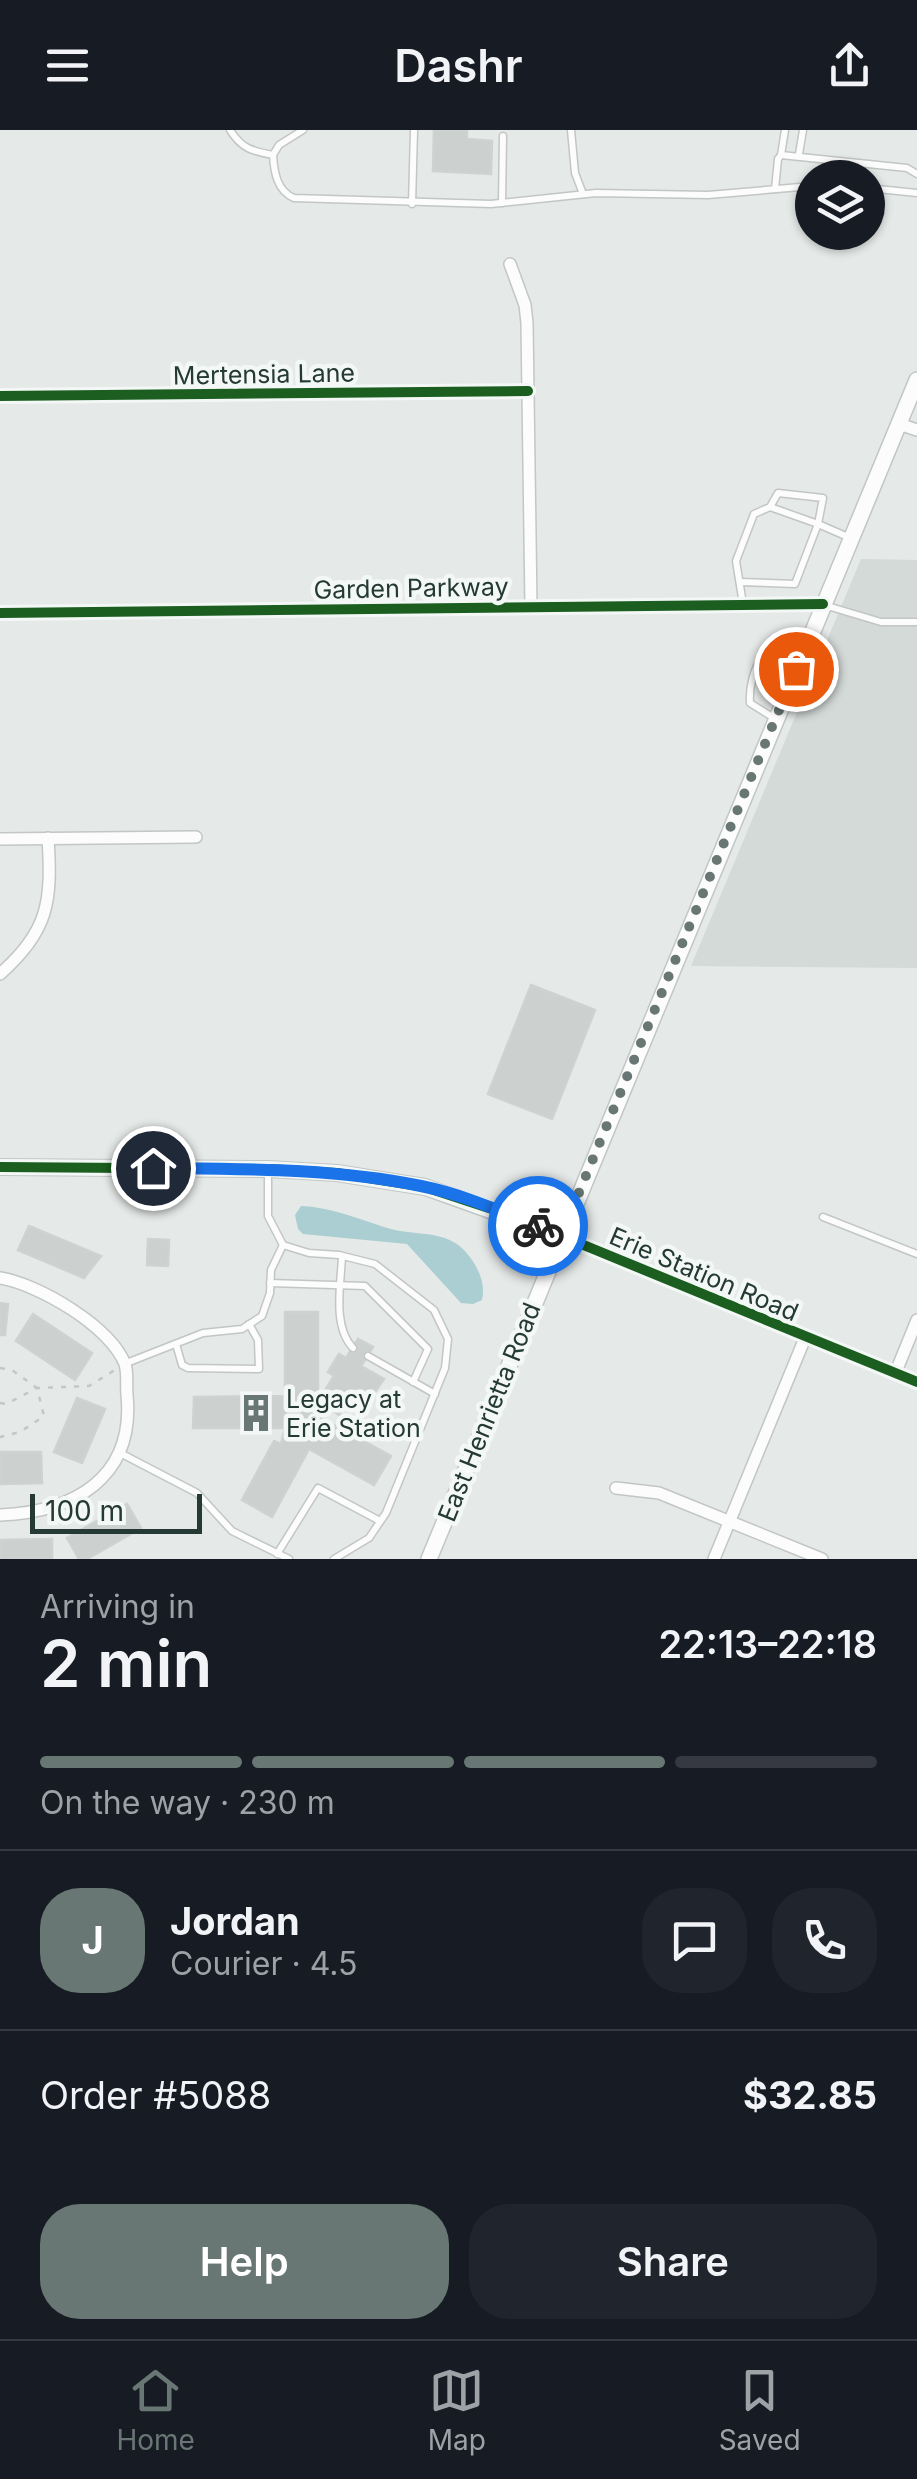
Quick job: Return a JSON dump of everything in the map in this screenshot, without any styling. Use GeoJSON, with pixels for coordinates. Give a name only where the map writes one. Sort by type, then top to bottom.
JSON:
{"type":"FeatureCollection","features":[{"type":"Feature","properties":{"kind":"main road","name":"East Henrietta Road"},"geometry":{"type":"LineString","coordinates":[[429,1559],[917,380]]}},
{"type":"Feature","properties":{"kind":"main road","name":"Erie Station Road"},"geometry":{"type":"LineString","coordinates":[[0,1167],[337,1174],[425,1187],[561,1236]]}},
{"type":"Feature","properties":{"kind":"street"},"geometry":{"type":"LineString","coordinates":[[510,264],[525,305],[531,607]]}},
{"type":"Feature","properties":{"kind":"street","name":"Mertensia Lane"},"geometry":{"type":"LineString","coordinates":[[0,396],[528,392]]}},
{"type":"Feature","properties":{"kind":"street"},"geometry":{"type":"LineString","coordinates":[[899,424],[917,430]]}},
{"type":"Feature","properties":{"kind":"street","name":"Garden Parkway"},"geometry":{"type":"LineString","coordinates":[[0,613],[823,604]]}},
{"type":"Feature","properties":{"kind":"street"},"geometry":{"type":"LineString","coordinates":[[0,974],[37,936],[43,922],[50,888],[48,838]]}},
{"type":"Feature","properties":{"kind":"street"},"geometry":{"type":"LineString","coordinates":[[0,839],[196,838]]}},
{"type":"Feature","properties":{"kind":"street","name":"Erie Station Road"},"geometry":{"type":"LineString","coordinates":[[561,1236],[917,1382]]}},
{"type":"Feature","properties":{"kind":"street"},"geometry":{"type":"LineString","coordinates":[[0,1278],[18,1281],[70,1308],[102,1332],[124,1364],[130,1424],[122,1454],[73,1502],[34,1513],[0,1515]]}},
{"type":"Feature","properties":{"kind":"street"},"geometry":{"type":"LineString","coordinates":[[896,1374],[917,1320]]}},
{"type":"Feature","properties":{"kind":"street"},"geometry":{"type":"LineString","coordinates":[[714,1559],[805,1338]]}},
{"type":"Feature","properties":{"kind":"street"},"geometry":{"type":"LineString","coordinates":[[616,1488],[659,1493],[822,1559]]}},
{"type":"Feature","properties":{"kind":"lane"},"geometry":{"type":"LineString","coordinates":[[230,130],[240,145],[273,155]]}},
{"type":"Feature","properties":{"kind":"lane"},"geometry":{"type":"LineString","coordinates":[[303,130],[279,145],[273,155],[280,186],[294,198],[412,204],[502,203],[583,194],[708,195],[795,187]]}},
{"type":"Feature","properties":{"kind":"lane"},"geometry":{"type":"LineString","coordinates":[[412,204],[414,130]]}},
{"type":"Feature","properties":{"kind":"lane"},"geometry":{"type":"LineString","coordinates":[[572,130],[576,173],[583,194]]}},
{"type":"Feature","properties":{"kind":"lane"},"geometry":{"type":"LineString","coordinates":[[775,188],[785,130]]}},
{"type":"Feature","properties":{"kind":"lane"},"geometry":{"type":"LineString","coordinates":[[799,154],[802,130]]}},
{"type":"Feature","properties":{"kind":"lane"},"geometry":{"type":"LineString","coordinates":[[502,203],[503,136]]}},
{"type":"Feature","properties":{"kind":"lane"},"geometry":{"type":"LineString","coordinates":[[782,154],[907,168],[917,174]]}},
{"type":"Feature","properties":{"kind":"lane"},"geometry":{"type":"LineString","coordinates":[[885,189],[917,192]]}},
{"type":"Feature","properties":{"kind":"lane"},"geometry":{"type":"LineString","coordinates":[[740,582],[795,584],[818,524],[823,498],[778,492],[770,507],[754,514],[736,561],[743,605]]}},
{"type":"Feature","properties":{"kind":"lane"},"geometry":{"type":"LineString","coordinates":[[770,507],[851,538]]}},
{"type":"Feature","properties":{"kind":"lane"},"geometry":{"type":"LineString","coordinates":[[823,604],[880,622],[917,622]]}},
{"type":"Feature","properties":{"kind":"lane"},"geometry":{"type":"LineString","coordinates":[[776,718],[750,703],[749,690],[764,651],[792,639],[806,644]]}},
{"type":"Feature","properties":{"kind":"lane"},"geometry":{"type":"LineString","coordinates":[[268,1170],[268,1216],[284,1245],[309,1254],[375,1264],[434,1310],[448,1339],[445,1368],[381,1521],[369,1538],[334,1559]]}},
{"type":"Feature","properties":{"kind":"lane"},"geometry":{"type":"LineString","coordinates":[[823,1217],[916,1250]]}},
{"type":"Feature","properties":{"kind":"lane"},"geometry":{"type":"LineString","coordinates":[[124,1364],[203,1334],[242,1329],[262,1316],[271,1270],[284,1245]]}},
{"type":"Feature","properties":{"kind":"lane"},"geometry":{"type":"LineString","coordinates":[[342,1256],[344,1338],[353,1348]]}},
{"type":"Feature","properties":{"kind":"lane"},"geometry":{"type":"LineString","coordinates":[[270,1283],[365,1286],[423,1341],[428,1355],[413,1382]]}},
{"type":"Feature","properties":{"kind":"lane"},"geometry":{"type":"LineString","coordinates":[[176,1344],[182,1365],[188,1368],[259,1369],[258,1340],[250,1324]]}},
{"type":"Feature","properties":{"kind":"lane"},"geometry":{"type":"LineString","coordinates":[[368,1356],[435,1394]]}},
{"type":"Feature","properties":{"kind":"lane"},"geometry":{"type":"LineString","coordinates":[[122,1454],[197,1492],[232,1531],[290,1559]]}},
{"type":"Feature","properties":{"kind":"lane"},"geometry":{"type":"LineString","coordinates":[[276,1554],[318,1488],[381,1521]]}},
{"type":"Feature","properties":{"kind":"path"},"geometry":{"type":"LineString","coordinates":[[0,1404],[37,1388],[89,1386],[124,1364]]}},
{"type":"Feature","properties":{"kind":"path"},"geometry":{"type":"LineString","coordinates":[[0,1368],[12,1370],[37,1388],[44,1416],[20,1432],[0,1437]]}},
{"type":"Feature","properties":{"kind":"shaded area"},"geometry":{"type":"Polygon","coordinates":[[[861,559],[917,560],[917,968],[691,966],[861,559]]]}},
{"type":"Feature","properties":{"kind":"water"},"geometry":{"type":"Polygon","coordinates":[[[301,1206],[455,1243],[479,1272],[482,1300],[461,1303],[407,1244],[303,1234],[295,1215],[301,1206]]]}},
{"type":"Feature","properties":{"kind":"building"},"geometry":{"type":"Polygon","coordinates":[[[434,130],[467,130],[467,139],[492,141],[491,174],[433,171],[434,130]]]}},
{"type":"Feature","properties":{"kind":"building"},"geometry":{"type":"Polygon","coordinates":[[[531,985],[595,1010],[552,1119],[488,1094],[531,985]]]}},
{"type":"Feature","properties":{"kind":"building"},"geometry":{"type":"Polygon","coordinates":[[[29,1226],[101,1256],[84,1278],[18,1250],[29,1226]]]}},
{"type":"Feature","properties":{"kind":"building"},"geometry":{"type":"Polygon","coordinates":[[[148,1239],[169,1240],[168,1266],[147,1265],[148,1239]]]}},
{"type":"Feature","properties":{"kind":"building"},"geometry":{"type":"Polygon","coordinates":[[[0,1303],[8,1304],[5,1335],[0,1335],[0,1303]]]}},
{"type":"Feature","properties":{"kind":"building","name":"Legacy at Erie Station"},"geometry":{"type":"Polygon","coordinates":[[[285,1312],[318,1312],[318,1396],[329,1395],[324,1392],[334,1376],[328,1372],[339,1354],[346,1358],[358,1339],[373,1347],[361,1366],[384,1379],[362,1411],[346,1404],[339,1415],[329,1408],[319,1409],[319,1417],[391,1456],[374,1485],[309,1449],[272,1517],[242,1500],[274,1441],[281,1444],[285,1428],[193,1428],[194,1397],[285,1396],[285,1312]]]}},
{"type":"Feature","properties":{"kind":"building"},"geometry":{"type":"Polygon","coordinates":[[[33,1314],[92,1353],[75,1380],[16,1341],[33,1314]]]}},
{"type":"Feature","properties":{"kind":"building"},"geometry":{"type":"Polygon","coordinates":[[[77,1398],[105,1409],[82,1463],[54,1452],[77,1398]]]}},
{"type":"Feature","properties":{"kind":"building"},"geometry":{"type":"Polygon","coordinates":[[[0,1452],[41,1452],[42,1483],[0,1484],[0,1452]]]}},
{"type":"Feature","properties":{"kind":"building"},"geometry":{"type":"Polygon","coordinates":[[[127,1504],[141,1528],[87,1559],[79,1559],[67,1538],[127,1504]]]}},
{"type":"Feature","properties":{"kind":"building"},"geometry":{"type":"Polygon","coordinates":[[[52,1539],[52,1559],[0,1559],[0,1540],[52,1539]]]}},
{"type":"Feature","properties":{"kind":"cycle path"},"geometry":{"type":"LineString","coordinates":[[0,396],[528,391]]}},
{"type":"Feature","properties":{"kind":"cycle path"},"geometry":{"type":"LineString","coordinates":[[0,613],[823,604]]}},
{"type":"Feature","properties":{"kind":"cycle path"},"geometry":{"type":"LineString","coordinates":[[0,1167],[268,1169],[337,1173],[425,1187],[513,1216],[917,1382]]}},
{"type":"Feature","properties":{"kind":"way so far"},"geometry":{"type":"LineString","coordinates":[[538,1226],[561,1236],[796,669]]}},
{"type":"Feature","properties":{"kind":"place","name":"Legacy at Erie Station"},"geometry":{"type":"Point","coordinates":[256,1413]}},
{"type":"Feature","properties":{"kind":"route"},"geometry":{"type":"LineString","coordinates":[[153,1168],[268,1170],[391,1181],[448,1194],[538,1226]]}}]}
